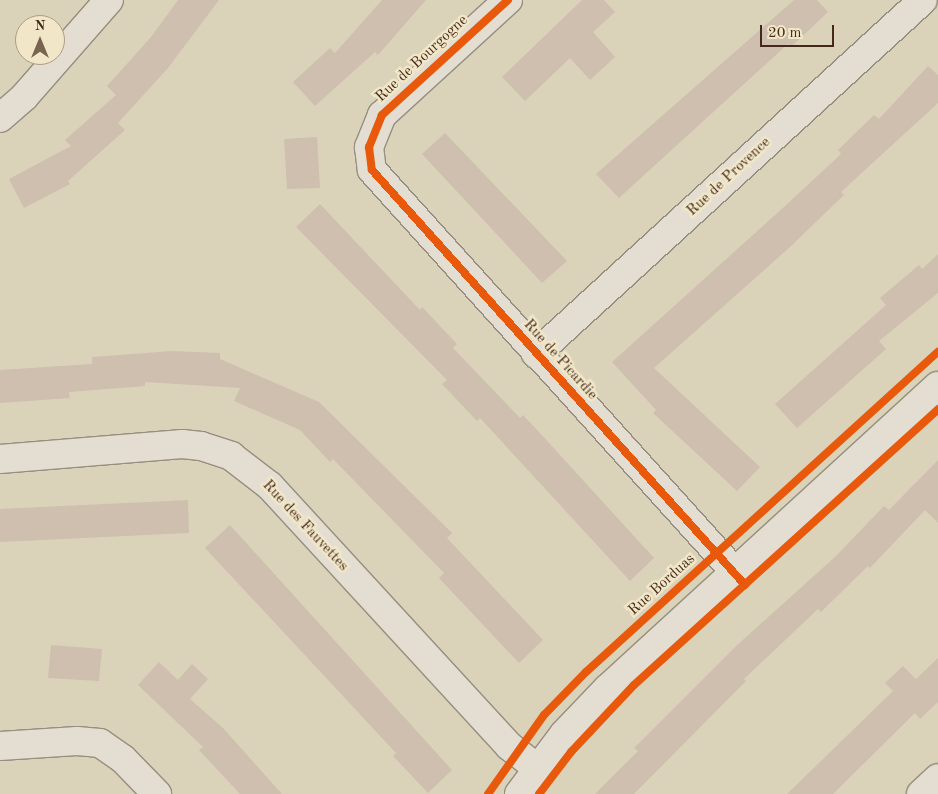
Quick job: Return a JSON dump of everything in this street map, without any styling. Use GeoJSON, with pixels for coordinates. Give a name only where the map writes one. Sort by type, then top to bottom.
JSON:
{"type":"FeatureCollection","features":[{"type":"Feature","properties":{"kind":"street"},"geometry":{"type":"LineString","coordinates":[[0,118],[24,97],[109,0]]}},
{"type":"Feature","properties":{"kind":"street","name":"Rue de Bourgogne"},"geometry":{"type":"LineString","coordinates":[[369,148],[382,115],[508,0]]}},
{"type":"Feature","properties":{"kind":"street","name":"Rue de Provence"},"geometry":{"type":"LineString","coordinates":[[536,354],[923,0]]}},
{"type":"Feature","properties":{"kind":"street","name":"Rue de Picardie"},"geometry":{"type":"LineString","coordinates":[[369,148],[375,177],[734,572]]}},
{"type":"Feature","properties":{"kind":"street"},"geometry":{"type":"LineString","coordinates":[[519,794],[564,734],[608,688],[938,386]]}},
{"type":"Feature","properties":{"kind":"street","name":"Rue des Fauvettes"},"geometry":{"type":"LineString","coordinates":[[0,458],[182,444],[201,446],[231,456],[270,486],[509,746],[537,768]]}},
{"type":"Feature","properties":{"kind":"street"},"geometry":{"type":"LineString","coordinates":[[0,746],[77,741],[100,744],[123,759],[157,794]]}},
{"type":"Feature","properties":{"kind":"street"},"geometry":{"type":"LineString","coordinates":[[921,794],[938,778]]}},
{"type":"Feature","properties":{"kind":"building"},"geometry":{"type":"Polygon","coordinates":[[[178,0],[219,0],[168,68],[118,123],[125,130],[68,181],[70,184],[24,208],[9,179],[71,146],[65,140],[116,95],[107,86],[151,37],[178,0]]]}},
{"type":"Feature","properties":{"kind":"building"},"geometry":{"type":"Polygon","coordinates":[[[382,0],[426,0],[378,55],[375,52],[315,106],[293,82],[330,48],[335,53],[382,0]]]}},
{"type":"Feature","properties":{"kind":"building"},"geometry":{"type":"Polygon","coordinates":[[[582,0],[604,0],[615,12],[593,32],[615,57],[590,80],[570,58],[525,101],[502,77],[582,0]]]}},
{"type":"Feature","properties":{"kind":"building"},"geometry":{"type":"Polygon","coordinates":[[[794,0],[817,0],[828,12],[791,47],[788,44],[619,198],[596,174],[794,0]]]}},
{"type":"Feature","properties":{"kind":"building"},"geometry":{"type":"Polygon","coordinates":[[[928,66],[938,75],[938,103],[841,192],[844,195],[790,247],[654,368],[760,467],[737,491],[653,413],[656,410],[612,362],[841,154],[838,150],[874,115],[879,119],[928,66]]]}},
{"type":"Feature","properties":{"kind":"building"},"geometry":{"type":"Polygon","coordinates":[[[445,133],[567,261],[542,283],[422,154],[445,133]]]}},
{"type":"Feature","properties":{"kind":"building"},"geometry":{"type":"Polygon","coordinates":[[[317,137],[320,188],[287,189],[284,139],[317,137]]]}},
{"type":"Feature","properties":{"kind":"building"},"geometry":{"type":"Polygon","coordinates":[[[320,204],[420,310],[422,307],[457,344],[453,348],[520,418],[523,415],[654,558],[630,581],[480,418],[477,421],[442,384],[447,380],[296,227],[320,204]]]}},
{"type":"Feature","properties":{"kind":"building"},"geometry":{"type":"Polygon","coordinates":[[[938,254],[938,293],[879,341],[886,349],[797,428],[775,404],[886,305],[880,298],[919,265],[922,269],[938,254]]]}},
{"type":"Feature","properties":{"kind":"building"},"geometry":{"type":"Polygon","coordinates":[[[172,351],[220,353],[220,359],[319,402],[452,533],[447,538],[543,640],[519,663],[439,578],[444,573],[333,459],[330,462],[300,430],[234,401],[240,388],[145,382],[145,386],[69,392],[70,398],[0,403],[0,370],[92,364],[92,357],[172,351]]]}},
{"type":"Feature","properties":{"kind":"building"},"geometry":{"type":"Polygon","coordinates":[[[938,460],[938,523],[925,510],[870,568],[868,566],[821,612],[818,609],[744,679],[746,681],[634,794],[595,794],[638,751],[634,748],[735,647],[836,556],[884,506],[889,510],[938,460]]]}},
{"type":"Feature","properties":{"kind":"building"},"geometry":{"type":"Polygon","coordinates":[[[188,500],[189,533],[0,542],[0,509],[188,500]]]}},
{"type":"Feature","properties":{"kind":"building"},"geometry":{"type":"Polygon","coordinates":[[[230,525],[452,770],[428,793],[393,756],[396,753],[205,548],[230,525]]]}},
{"type":"Feature","properties":{"kind":"building"},"geometry":{"type":"Polygon","coordinates":[[[51,645],[102,649],[99,681],[48,678],[51,645]]]}},
{"type":"Feature","properties":{"kind":"building"},"geometry":{"type":"Polygon","coordinates":[[[938,658],[938,702],[920,719],[915,713],[833,794],[787,794],[893,691],[885,683],[903,666],[916,679],[938,658]]]}},
{"type":"Feature","properties":{"kind":"building"},"geometry":{"type":"Polygon","coordinates":[[[159,662],[178,680],[192,664],[208,679],[190,699],[223,728],[282,794],[240,794],[199,750],[203,747],[138,685],[159,662]]]}},
{"type":"Feature","properties":{"kind":"cycle path"},"geometry":{"type":"LineString","coordinates":[[508,0],[382,115],[369,147],[372,170],[745,585]]}},
{"type":"Feature","properties":{"kind":"cycle path","name":"Rue Borduas"},"geometry":{"type":"LineString","coordinates":[[488,794],[544,715],[586,672],[938,352]]}},
{"type":"Feature","properties":{"kind":"cycle path"},"geometry":{"type":"LineString","coordinates":[[539,794],[571,752],[634,685],[938,409]]}}]}
